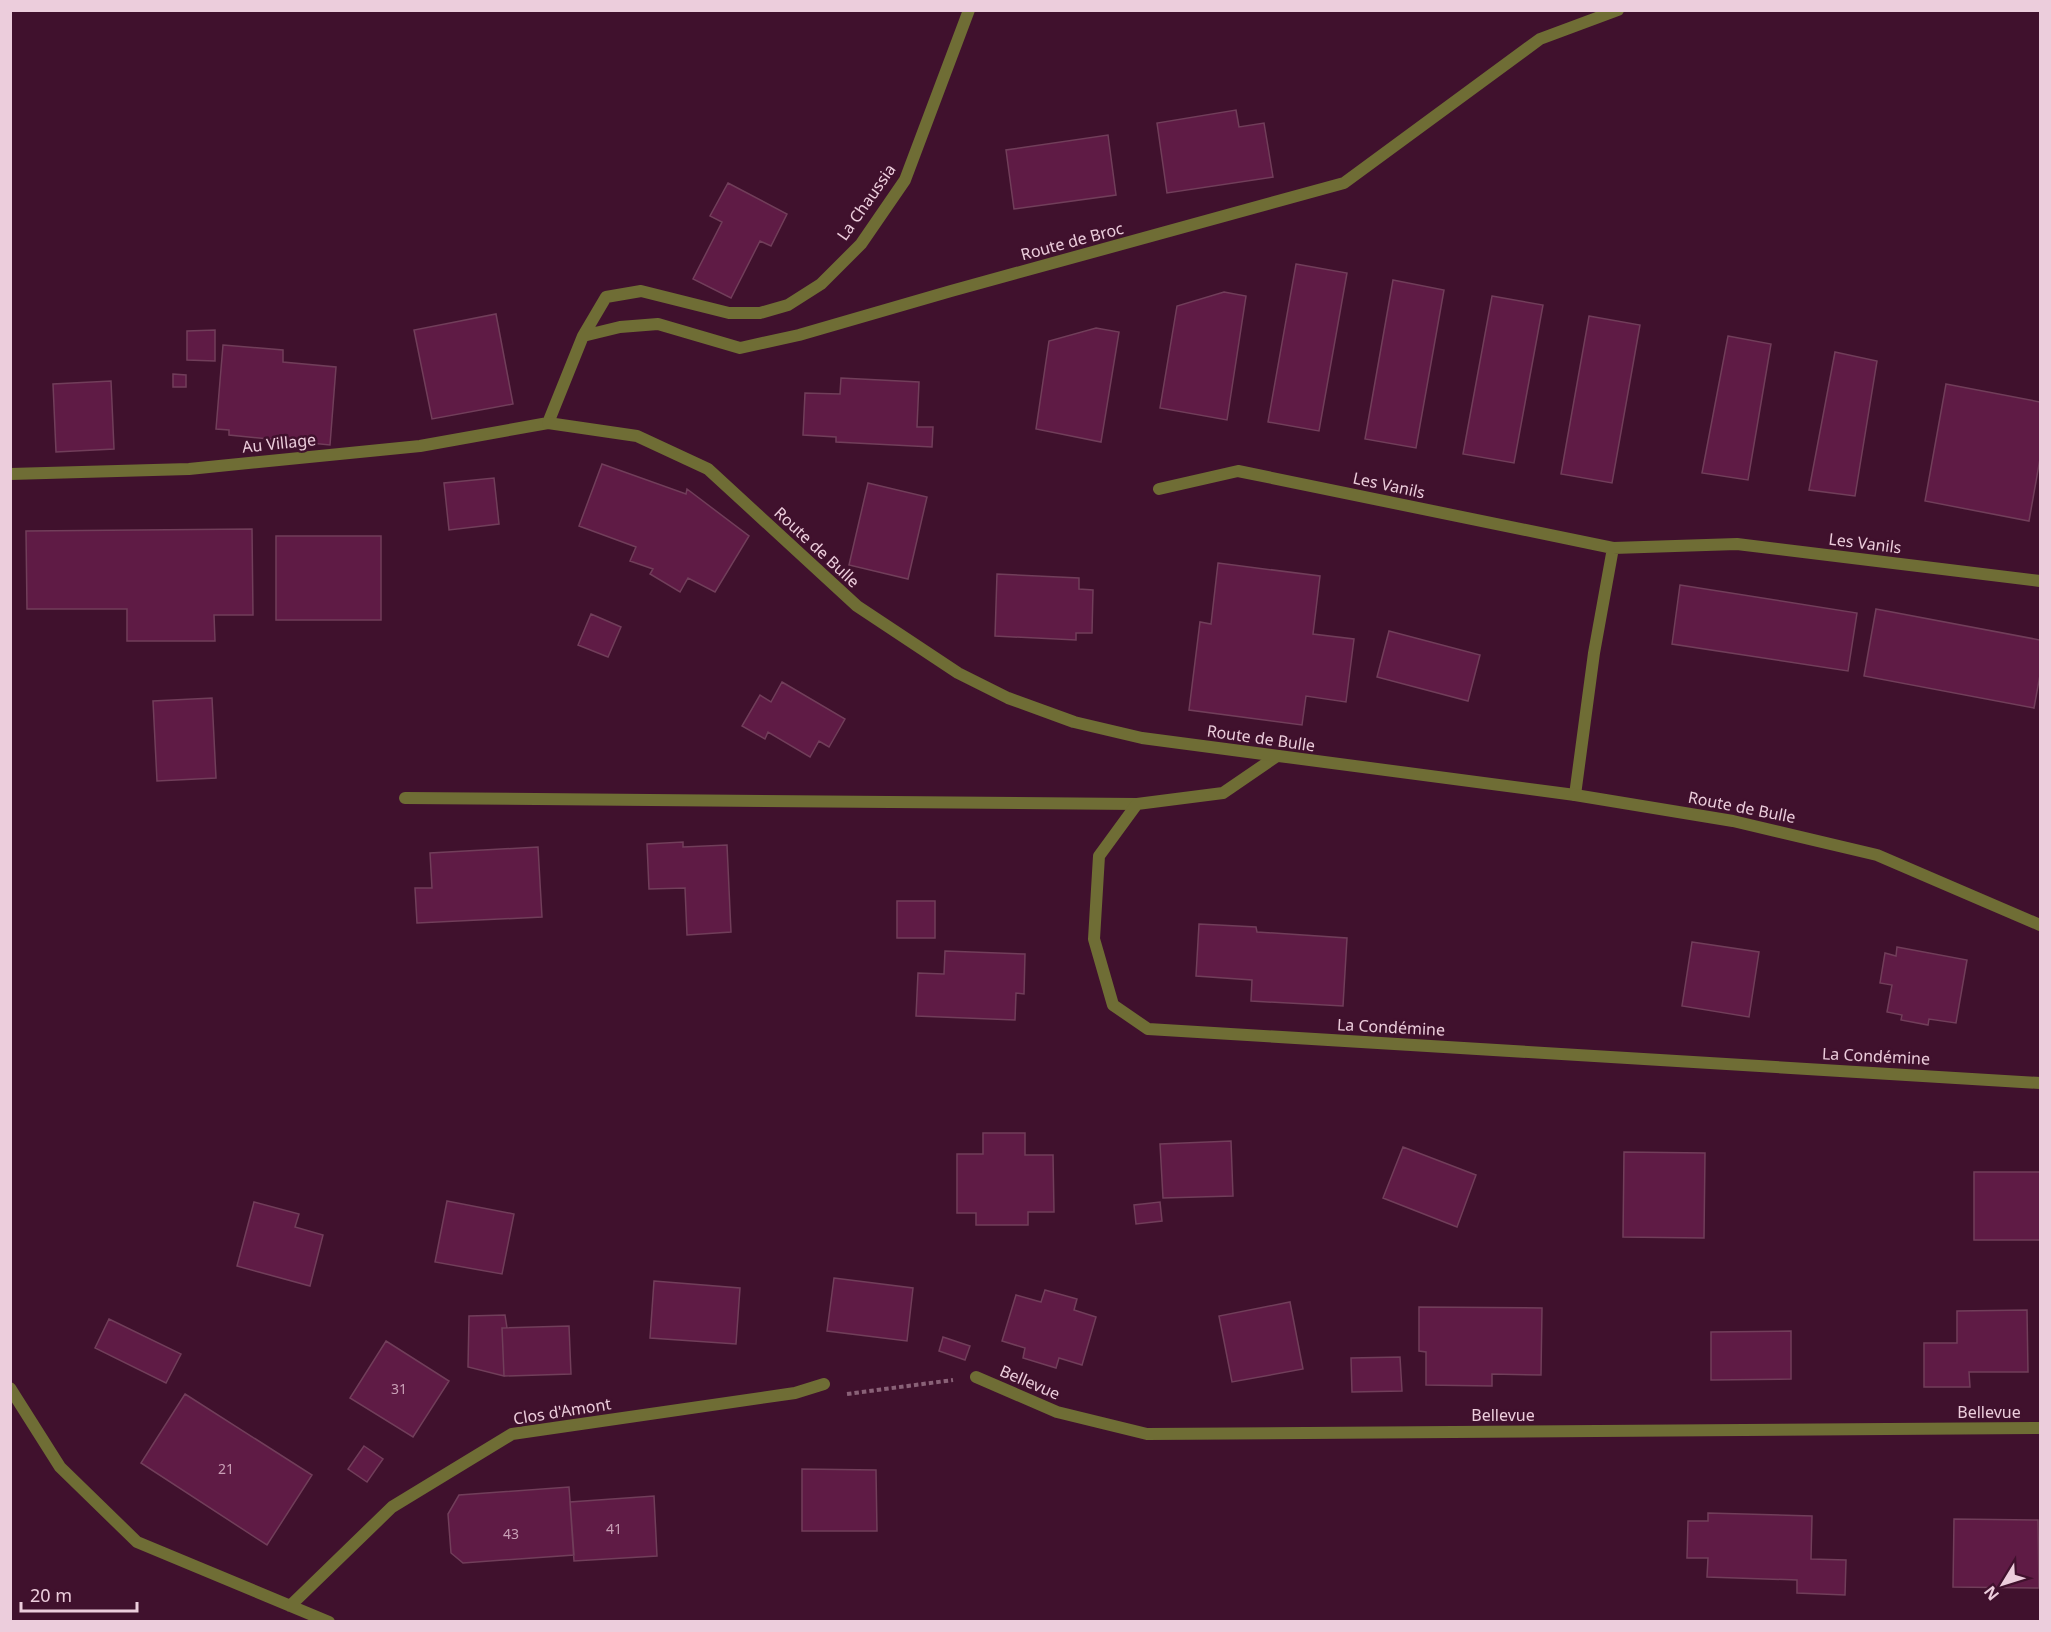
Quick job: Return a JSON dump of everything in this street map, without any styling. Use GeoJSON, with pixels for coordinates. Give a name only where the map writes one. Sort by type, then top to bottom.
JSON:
{"type":"FeatureCollection","features":[{"type":"Feature","properties":{"kind":"street","name":"La Chaussia"},"geometry":{"type":"LineString","coordinates":[[583,336],[606,297],[641,291],[729,313],[760,313],[788,305],[821,284],[861,244],[905,180],[969,10]]}},
{"type":"Feature","properties":{"kind":"street","name":"Route de Broc"},"geometry":{"type":"LineString","coordinates":[[583,336],[620,327],[658,324],[741,348],[799,335],[1344,183],[1540,39],[1618,10]]}},
{"type":"Feature","properties":{"kind":"street"},"geometry":{"type":"LineString","coordinates":[[548,423],[583,336]]}},
{"type":"Feature","properties":{"kind":"street","name":"Au Village"},"geometry":{"type":"LineString","coordinates":[[10,474],[189,469],[420,446],[548,423]]}},
{"type":"Feature","properties":{"kind":"street","name":"Route de Bulle"},"geometry":{"type":"LineString","coordinates":[[548,423],[637,436],[708,468],[857,606],[958,673],[1008,698],[1074,722],[1142,738],[1575,795],[1733,821],[1877,855],[2040,925]]}},
{"type":"Feature","properties":{"kind":"street","name":"Les Vanils"},"geometry":{"type":"LineString","coordinates":[[1159,489],[1238,471],[1613,548],[1737,544],[2040,581]]}},
{"type":"Feature","properties":{"kind":"street"},"geometry":{"type":"LineString","coordinates":[[1575,795],[1594,653],[1613,548]]}},
{"type":"Feature","properties":{"kind":"street"},"geometry":{"type":"LineString","coordinates":[[405,798],[1137,804],[1223,793],[1277,756]]}},
{"type":"Feature","properties":{"kind":"street","name":"La Condémine"},"geometry":{"type":"LineString","coordinates":[[1137,804],[1100,856],[1094,939],[1113,1005],[1148,1029],[2040,1083]]}},
{"type":"Feature","properties":{"kind":"street","name":"Bellevue"},"geometry":{"type":"LineString","coordinates":[[976,1377],[1057,1412],[1147,1434],[2040,1428]]}},
{"type":"Feature","properties":{"kind":"street","name":"Clos d'Amont"},"geometry":{"type":"LineString","coordinates":[[290,1606],[392,1507],[512,1434],[795,1393],[824,1384]]}},
{"type":"Feature","properties":{"kind":"street"},"geometry":{"type":"LineString","coordinates":[[10,1388],[60,1467],[137,1542],[329,1622]]}},
{"type":"Feature","properties":{"kind":"path"},"geometry":{"type":"LineString","coordinates":[[824,1384],[831,1396],[976,1377]]}},
{"type":"Feature","properties":{"kind":"building"},"geometry":{"type":"Polygon","coordinates":[[[1236,110],[1239,127],[1264,123],[1273,177],[1167,193],[1157,123],[1236,110]]]}},
{"type":"Feature","properties":{"kind":"building"},"geometry":{"type":"Polygon","coordinates":[[[1108,135],[1116,195],[1014,209],[1006,150],[1108,135]]]}},
{"type":"Feature","properties":{"kind":"building"},"geometry":{"type":"Polygon","coordinates":[[[728,183],[787,214],[771,246],[760,241],[731,298],[693,279],[722,222],[710,216],[728,183]]]}},
{"type":"Feature","properties":{"kind":"building"},"geometry":{"type":"Polygon","coordinates":[[[1296,264],[1347,273],[1319,431],[1268,422],[1296,264]]]}},
{"type":"Feature","properties":{"kind":"building"},"geometry":{"type":"Polygon","coordinates":[[[1393,280],[1444,290],[1416,448],[1365,439],[1393,280]]]}},
{"type":"Feature","properties":{"kind":"building"},"geometry":{"type":"Polygon","coordinates":[[[1224,292],[1246,296],[1227,420],[1160,408],[1177,306],[1224,292]]]}},
{"type":"Feature","properties":{"kind":"building"},"geometry":{"type":"Polygon","coordinates":[[[1492,296],[1543,305],[1514,463],[1463,454],[1492,296]]]}},
{"type":"Feature","properties":{"kind":"building"},"geometry":{"type":"Polygon","coordinates":[[[496,314],[513,404],[432,419],[414,330],[496,314]]]}},
{"type":"Feature","properties":{"kind":"building"},"geometry":{"type":"Polygon","coordinates":[[[1589,316],[1640,325],[1612,483],[1561,474],[1589,316]]]}},
{"type":"Feature","properties":{"kind":"building"},"geometry":{"type":"Polygon","coordinates":[[[1096,328],[1119,332],[1101,442],[1036,429],[1049,341],[1096,328]]]}},
{"type":"Feature","properties":{"kind":"building"},"geometry":{"type":"Polygon","coordinates":[[[215,330],[215,361],[187,360],[187,331],[215,330]]]}},
{"type":"Feature","properties":{"kind":"building"},"geometry":{"type":"Polygon","coordinates":[[[1728,336],[1771,344],[1748,480],[1702,473],[1728,336]]]}},
{"type":"Feature","properties":{"kind":"building"},"geometry":{"type":"Polygon","coordinates":[[[223,345],[283,350],[283,362],[336,367],[330,445],[229,435],[229,430],[216,429],[223,345]]]}},
{"type":"Feature","properties":{"kind":"building"},"geometry":{"type":"Polygon","coordinates":[[[1835,352],[1877,361],[1855,496],[1809,490],[1835,352]]]}},
{"type":"Feature","properties":{"kind":"building"},"geometry":{"type":"Polygon","coordinates":[[[173,374],[186,375],[186,387],[173,387],[173,374]]]}},
{"type":"Feature","properties":{"kind":"building"},"geometry":{"type":"Polygon","coordinates":[[[841,378],[919,382],[917,427],[933,427],[932,447],[836,442],[836,437],[803,435],[805,393],[840,394],[841,378]]]}},
{"type":"Feature","properties":{"kind":"building"},"geometry":{"type":"Polygon","coordinates":[[[111,381],[114,449],[56,452],[53,384],[111,381]]]}},
{"type":"Feature","properties":{"kind":"building"},"geometry":{"type":"Polygon","coordinates":[[[1946,384],[2040,402],[2040,459],[2029,521],[1925,501],[1946,384]]]}},
{"type":"Feature","properties":{"kind":"building"},"geometry":{"type":"Polygon","coordinates":[[[602,464],[686,494],[687,489],[749,536],[715,592],[688,578],[680,592],[650,574],[653,569],[630,561],[636,547],[579,526],[602,464]]]}},
{"type":"Feature","properties":{"kind":"building"},"geometry":{"type":"Polygon","coordinates":[[[494,478],[499,524],[449,530],[444,483],[494,478]]]}},
{"type":"Feature","properties":{"kind":"building"},"geometry":{"type":"Polygon","coordinates":[[[868,483],[927,497],[908,579],[849,565],[868,483]]]}},
{"type":"Feature","properties":{"kind":"building"},"geometry":{"type":"Polygon","coordinates":[[[252,529],[253,615],[214,615],[215,641],[127,641],[127,609],[27,609],[26,531],[252,529]]]}},
{"type":"Feature","properties":{"kind":"building"},"geometry":{"type":"Polygon","coordinates":[[[276,536],[381,536],[381,620],[276,620],[276,536]]]}},
{"type":"Feature","properties":{"kind":"building"},"geometry":{"type":"Polygon","coordinates":[[[1218,563],[1320,576],[1313,634],[1354,639],[1346,702],[1306,696],[1302,725],[1189,710],[1200,622],[1211,624],[1218,563]]]}},
{"type":"Feature","properties":{"kind":"building"},"geometry":{"type":"Polygon","coordinates":[[[997,574],[1079,578],[1079,589],[1093,590],[1092,633],[1076,633],[1076,640],[995,636],[997,574]]]}},
{"type":"Feature","properties":{"kind":"building"},"geometry":{"type":"Polygon","coordinates":[[[1680,585],[1857,613],[1848,671],[1672,644],[1680,585]]]}},
{"type":"Feature","properties":{"kind":"building"},"geometry":{"type":"Polygon","coordinates":[[[1876,609],[2040,640],[2040,675],[2034,708],[1864,676],[1876,609]]]}},
{"type":"Feature","properties":{"kind":"building"},"geometry":{"type":"Polygon","coordinates":[[[591,614],[621,627],[608,657],[578,645],[591,614]]]}},
{"type":"Feature","properties":{"kind":"building"},"geometry":{"type":"Polygon","coordinates":[[[1389,631],[1480,655],[1468,701],[1377,677],[1389,631]]]}},
{"type":"Feature","properties":{"kind":"building"},"geometry":{"type":"Polygon","coordinates":[[[782,682],[845,719],[829,747],[819,741],[810,757],[768,732],[765,739],[742,726],[760,695],[771,702],[782,682]]]}},
{"type":"Feature","properties":{"kind":"building"},"geometry":{"type":"Polygon","coordinates":[[[212,698],[216,778],[157,781],[153,701],[212,698]]]}},
{"type":"Feature","properties":{"kind":"building"},"geometry":{"type":"Polygon","coordinates":[[[683,842],[683,847],[727,845],[731,932],[687,935],[685,888],[649,889],[647,844],[683,842]]]}},
{"type":"Feature","properties":{"kind":"building"},"geometry":{"type":"Polygon","coordinates":[[[538,847],[542,917],[417,923],[415,888],[432,888],[430,853],[538,847]]]}},
{"type":"Feature","properties":{"kind":"building"},"geometry":{"type":"Polygon","coordinates":[[[897,901],[935,901],[935,938],[897,938],[897,901]]]}},
{"type":"Feature","properties":{"kind":"building"},"geometry":{"type":"Polygon","coordinates":[[[1199,924],[1256,927],[1257,932],[1347,938],[1343,1006],[1251,1001],[1252,980],[1196,976],[1199,924]]]}},
{"type":"Feature","properties":{"kind":"building"},"geometry":{"type":"Polygon","coordinates":[[[1692,942],[1759,952],[1749,1017],[1682,1006],[1692,942]]]}},
{"type":"Feature","properties":{"kind":"building"},"geometry":{"type":"Polygon","coordinates":[[[1897,947],[1967,960],[1956,1023],[1929,1019],[1928,1025],[1901,1020],[1902,1015],[1887,1012],[1892,985],[1880,983],[1885,953],[1896,956],[1897,947]]]}},
{"type":"Feature","properties":{"kind":"building"},"geometry":{"type":"Polygon","coordinates":[[[945,951],[1025,954],[1024,994],[1016,993],[1015,1020],[916,1016],[918,973],[944,974],[945,951]]]}},
{"type":"Feature","properties":{"kind":"building"},"geometry":{"type":"Polygon","coordinates":[[[983,1133],[1025,1133],[1025,1155],[1053,1155],[1054,1212],[1028,1212],[1028,1225],[976,1225],[976,1213],[957,1213],[957,1154],[983,1154],[983,1133]]]}},
{"type":"Feature","properties":{"kind":"building"},"geometry":{"type":"Polygon","coordinates":[[[1231,1141],[1233,1196],[1163,1198],[1160,1144],[1231,1141]]]}},
{"type":"Feature","properties":{"kind":"building"},"geometry":{"type":"Polygon","coordinates":[[[1403,1147],[1476,1175],[1457,1227],[1383,1198],[1403,1147]]]}},
{"type":"Feature","properties":{"kind":"building"},"geometry":{"type":"Polygon","coordinates":[[[1624,1152],[1705,1153],[1704,1238],[1623,1237],[1624,1152]]]}},
{"type":"Feature","properties":{"kind":"building"},"geometry":{"type":"Polygon","coordinates":[[[1974,1172],[2040,1172],[2040,1240],[1974,1240],[1974,1172]]]}},
{"type":"Feature","properties":{"kind":"building"},"geometry":{"type":"Polygon","coordinates":[[[447,1201],[514,1214],[502,1274],[435,1262],[447,1201]]]}},
{"type":"Feature","properties":{"kind":"building"},"geometry":{"type":"Polygon","coordinates":[[[254,1202],[299,1214],[295,1227],[323,1235],[310,1286],[237,1266],[254,1202]]]}},
{"type":"Feature","properties":{"kind":"building"},"geometry":{"type":"Polygon","coordinates":[[[1160,1202],[1162,1221],[1136,1224],[1134,1205],[1160,1202]]]}},
{"type":"Feature","properties":{"kind":"building"},"geometry":{"type":"Polygon","coordinates":[[[834,1278],[913,1288],[907,1341],[827,1331],[834,1278]]]}},
{"type":"Feature","properties":{"kind":"building"},"geometry":{"type":"Polygon","coordinates":[[[654,1281],[740,1288],[736,1344],[650,1338],[654,1281]]]}},
{"type":"Feature","properties":{"kind":"building"},"geometry":{"type":"Polygon","coordinates":[[[1045,1290],[1077,1299],[1074,1310],[1096,1317],[1082,1365],[1059,1358],[1056,1368],[1023,1358],[1025,1348],[1002,1341],[1016,1295],[1041,1302],[1045,1290]]]}},
{"type":"Feature","properties":{"kind":"building"},"geometry":{"type":"Polygon","coordinates":[[[1290,1302],[1303,1369],[1232,1382],[1219,1316],[1290,1302]]]}},
{"type":"Feature","properties":{"kind":"building"},"geometry":{"type":"Polygon","coordinates":[[[1419,1307],[1542,1308],[1541,1375],[1492,1374],[1492,1386],[1426,1385],[1426,1352],[1419,1351],[1419,1307]]]}},
{"type":"Feature","properties":{"kind":"building"},"geometry":{"type":"Polygon","coordinates":[[[2027,1310],[2028,1372],[1969,1372],[1970,1387],[1924,1387],[1924,1343],[1957,1343],[1957,1311],[2027,1310]]]}},
{"type":"Feature","properties":{"kind":"building"},"geometry":{"type":"Polygon","coordinates":[[[505,1315],[507,1328],[502,1328],[504,1376],[468,1367],[469,1316],[505,1315]]]}},
{"type":"Feature","properties":{"kind":"building"},"geometry":{"type":"Polygon","coordinates":[[[109,1319],[181,1354],[166,1383],[95,1348],[109,1319]]]}},
{"type":"Feature","properties":{"kind":"building"},"geometry":{"type":"Polygon","coordinates":[[[569,1326],[571,1374],[504,1376],[502,1328],[569,1326]]]}},
{"type":"Feature","properties":{"kind":"building"},"geometry":{"type":"Polygon","coordinates":[[[1791,1331],[1791,1379],[1711,1380],[1711,1332],[1791,1331]]]}},
{"type":"Feature","properties":{"kind":"building"},"geometry":{"type":"Polygon","coordinates":[[[943,1337],[970,1346],[965,1360],[939,1351],[943,1337]]]}},
{"type":"Feature","properties":{"kind":"building"},"geometry":{"type":"Polygon","coordinates":[[[386,1341],[449,1381],[413,1437],[350,1398],[386,1341]]]}},
{"type":"Feature","properties":{"kind":"building"},"geometry":{"type":"Polygon","coordinates":[[[1400,1357],[1402,1391],[1352,1392],[1351,1358],[1400,1357]]]}},
{"type":"Feature","properties":{"kind":"building"},"geometry":{"type":"Polygon","coordinates":[[[185,1394],[312,1475],[267,1545],[141,1463],[185,1394]]]}},
{"type":"Feature","properties":{"kind":"building"},"geometry":{"type":"Polygon","coordinates":[[[364,1446],[383,1459],[367,1482],[348,1469],[364,1446]]]}},
{"type":"Feature","properties":{"kind":"building"},"geometry":{"type":"Polygon","coordinates":[[[802,1469],[876,1470],[877,1531],[802,1531],[802,1469]]]}},
{"type":"Feature","properties":{"kind":"building"},"geometry":{"type":"Polygon","coordinates":[[[569,1487],[574,1555],[463,1563],[451,1553],[448,1514],[459,1495],[569,1487]]]}},
{"type":"Feature","properties":{"kind":"building"},"geometry":{"type":"Polygon","coordinates":[[[654,1496],[657,1556],[574,1561],[570,1502],[654,1496]]]}},
{"type":"Feature","properties":{"kind":"building"},"geometry":{"type":"Polygon","coordinates":[[[1708,1513],[1812,1516],[1811,1559],[1846,1560],[1845,1595],[1797,1593],[1797,1580],[1707,1577],[1708,1558],[1687,1558],[1688,1521],[1708,1521],[1708,1513]]]}},
{"type":"Feature","properties":{"kind":"building"},"geometry":{"type":"Polygon","coordinates":[[[1954,1519],[2038,1520],[2039,1588],[1953,1587],[1954,1519]]]}}]}
